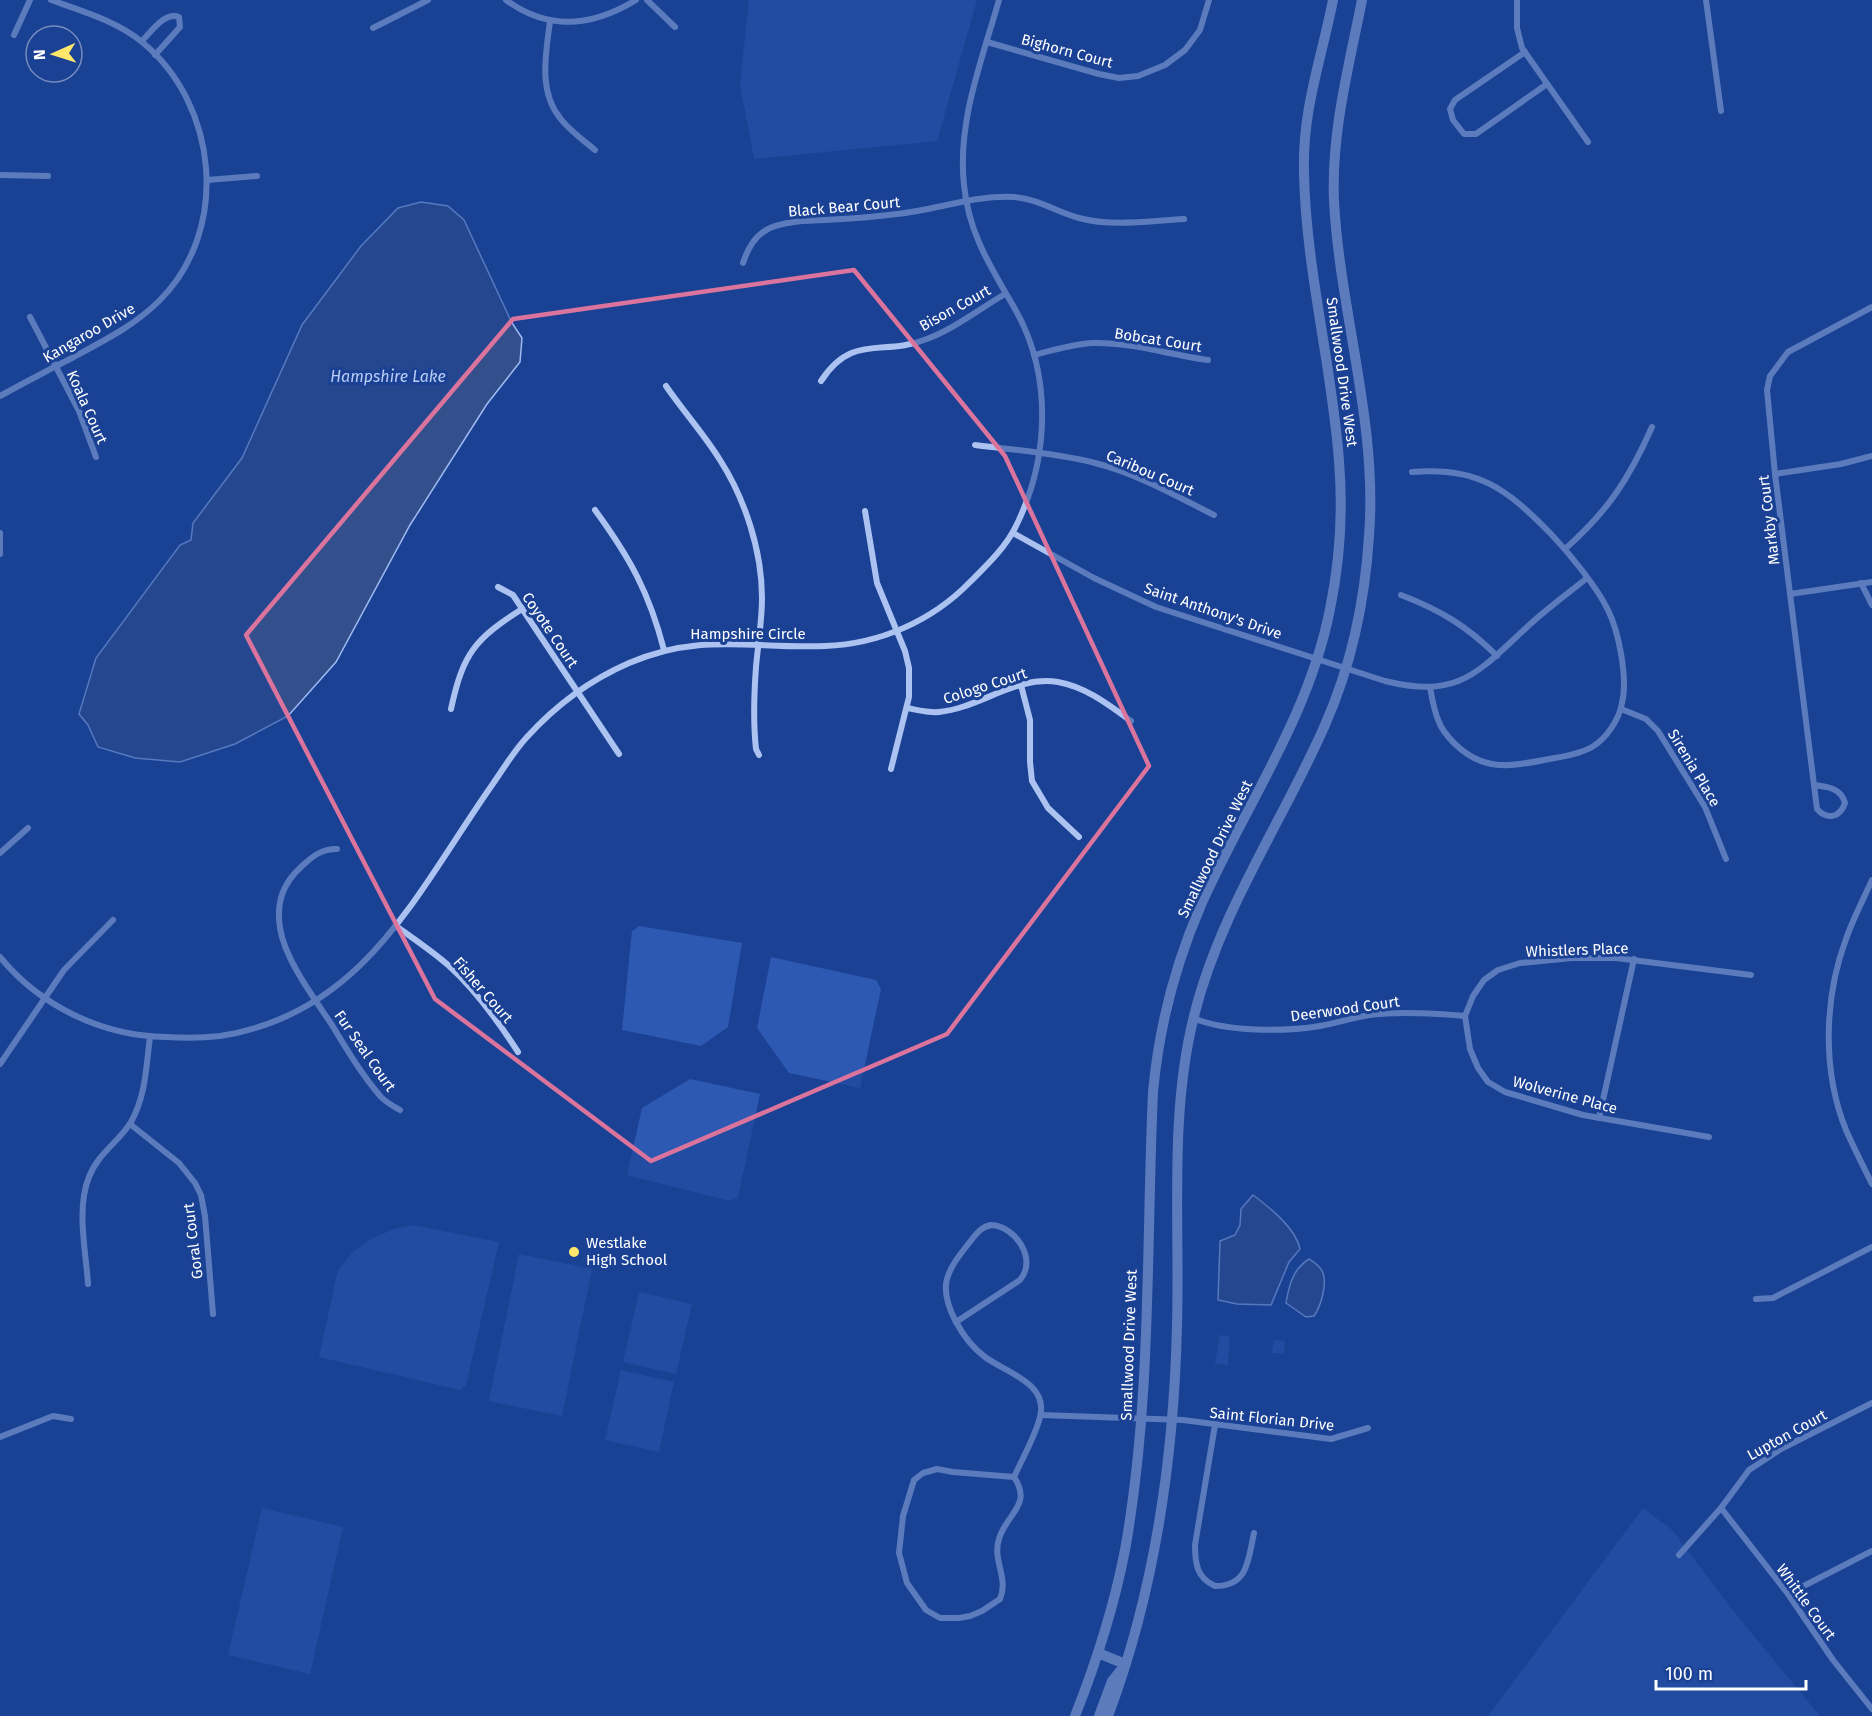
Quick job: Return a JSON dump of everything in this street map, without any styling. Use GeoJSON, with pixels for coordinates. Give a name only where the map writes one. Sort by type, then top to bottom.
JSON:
{"type":"FeatureCollection","features":[{"type":"Feature","properties":{"kind":"street"},"geometry":{"type":"LineString","coordinates":[[14,35],[30,0]]}},
{"type":"Feature","properties":{"kind":"street","name":"Kangaroo Drive"},"geometry":{"type":"LineString","coordinates":[[0,396],[98,345],[134,322],[168,291],[182,270],[195,243],[205,203],[207,180],[205,150],[195,113],[178,81],[142,41],[110,24],[51,0]]}},
{"type":"Feature","properties":{"kind":"street"},"geometry":{"type":"LineString","coordinates":[[373,28],[428,0]]}},
{"type":"Feature","properties":{"kind":"street"},"geometry":{"type":"LineString","coordinates":[[506,0],[529,14],[550,21],[576,22],[594,19],[636,0]]}},
{"type":"Feature","properties":{"kind":"street"},"geometry":{"type":"LineString","coordinates":[[647,0],[675,27]]}},
{"type":"Feature","properties":{"kind":"street","name":"Hampshire Circle"},"geometry":{"type":"LineString","coordinates":[[0,957],[18,977],[44,998],[71,1014],[90,1021],[150,1037],[218,1036],[248,1030],[316,1000],[367,960],[396,926],[524,741],[554,711],[578,692],[620,667],[664,650],[710,644],[803,646],[839,645],[868,640],[897,632],[935,612],[962,591],[980,573],[1012,533],[1031,491],[1040,453],[1041,389],[1034,355],[1021,321],[982,250],[970,219],[966,200],[963,160],[968,110],[999,0]]}},
{"type":"Feature","properties":{"kind":"street","name":"Bighorn Court"},"geometry":{"type":"LineString","coordinates":[[987,42],[1099,74],[1119,78],[1138,76],[1165,65],[1185,50],[1200,30],[1209,0]]}},
{"type":"Feature","properties":{"kind":"street","name":"Smallwood Drive West"},"geometry":{"type":"LineString","coordinates":[[1075,1716],[1098,1653],[1125,1551],[1135,1486],[1142,1418],[1153,1092],[1157,1048],[1165,1011],[1176,970],[1200,906],[1276,760],[1305,698],[1330,608],[1340,535],[1340,462],[1309,246],[1304,141],[1310,95],[1333,0]]}},
{"type":"Feature","properties":{"kind":"street","name":"Smallwood Drive West"},"geometry":{"type":"LineString","coordinates":[[1108,1716],[1138,1621],[1166,1484],[1177,1325],[1180,1107],[1193,1018],[1206,973],[1230,914],[1326,722],[1345,668],[1362,601],[1370,534],[1370,480],[1364,416],[1338,250],[1334,186],[1341,100],[1362,0]]}},
{"type":"Feature","properties":{"kind":"street"},"geometry":{"type":"LineString","coordinates":[[1516,0],[1517,28],[1525,52],[1588,142]]}},
{"type":"Feature","properties":{"kind":"street"},"geometry":{"type":"LineString","coordinates":[[1707,0],[1721,111]]}},
{"type":"Feature","properties":{"kind":"street"},"geometry":{"type":"LineString","coordinates":[[142,41],[167,16],[179,17],[180,27],[155,55]]}},
{"type":"Feature","properties":{"kind":"street"},"geometry":{"type":"LineString","coordinates":[[550,21],[545,63],[549,100],[561,119],[595,150]]}},
{"type":"Feature","properties":{"kind":"street"},"geometry":{"type":"LineString","coordinates":[[1525,52],[1455,100],[1450,109],[1452,120],[1464,134],[1476,134],[1547,84]]}},
{"type":"Feature","properties":{"kind":"street"},"geometry":{"type":"LineString","coordinates":[[0,175],[48,176]]}},
{"type":"Feature","properties":{"kind":"street"},"geometry":{"type":"LineString","coordinates":[[207,180],[257,176]]}},
{"type":"Feature","properties":{"kind":"street","name":"Black Bear Court"},"geometry":{"type":"LineString","coordinates":[[743,263],[747,251],[756,238],[774,226],[921,211],[966,200],[991,197],[1037,201],[1078,218],[1106,222],[1184,219]]}},
{"type":"Feature","properties":{"kind":"street","name":"Bison Court"},"geometry":{"type":"LineString","coordinates":[[821,381],[834,364],[847,356],[878,346],[924,341],[1005,294]]}},
{"type":"Feature","properties":{"kind":"street","name":"Markby Court"},"geometry":{"type":"LineString","coordinates":[[1814,785],[1839,791],[1845,803],[1837,815],[1829,817],[1822,815],[1817,809],[1775,474],[1767,390],[1770,376],[1788,352],[1872,307]]}},
{"type":"Feature","properties":{"kind":"street","name":"Koala Court"},"geometry":{"type":"LineString","coordinates":[[30,317],[79,411],[96,457]]}},
{"type":"Feature","properties":{"kind":"street","name":"Bobcat Court"},"geometry":{"type":"LineString","coordinates":[[1034,355],[1073,345],[1094,343],[1121,345],[1208,360]]}},
{"type":"Feature","properties":{"kind":"street"},"geometry":{"type":"LineString","coordinates":[[666,386],[721,462],[742,504],[760,575],[762,599],[754,710],[756,749],[759,755]]}},
{"type":"Feature","properties":{"kind":"street"},"geometry":{"type":"LineString","coordinates":[[1565,549],[1596,520],[1618,493],[1636,462],[1652,427]]}},
{"type":"Feature","properties":{"kind":"street","name":"Caribou Court"},"geometry":{"type":"LineString","coordinates":[[975,446],[1040,453],[1094,463],[1167,492],[1214,515]]}},
{"type":"Feature","properties":{"kind":"street"},"geometry":{"type":"LineString","coordinates":[[1775,474],[1840,464],[1872,456]]}},
{"type":"Feature","properties":{"kind":"street"},"geometry":{"type":"LineString","coordinates":[[1413,472],[1454,472],[1488,482],[1514,498],[1565,549],[1603,600],[1614,625],[1624,692],[1621,709],[1605,736],[1591,748],[1566,756],[1508,766],[1479,762],[1449,738],[1439,724],[1430,687]]}},
{"type":"Feature","properties":{"kind":"street"},"geometry":{"type":"LineString","coordinates":[[595,510],[625,552],[636,573],[664,650]]}},
{"type":"Feature","properties":{"kind":"street"},"geometry":{"type":"LineString","coordinates":[[865,511],[877,583],[909,668],[910,687],[907,708],[891,769]]}},
{"type":"Feature","properties":{"kind":"street"},"geometry":{"type":"LineString","coordinates":[[0,533],[0,554]]}},
{"type":"Feature","properties":{"kind":"street","name":"Saint Anthony's Drive"},"geometry":{"type":"LineString","coordinates":[[1012,533],[1094,578],[1156,607],[1317,660],[1406,686],[1430,687],[1466,678],[1478,672],[1537,618],[1587,579]]}},
{"type":"Feature","properties":{"kind":"street"},"geometry":{"type":"LineString","coordinates":[[1790,594],[1872,582]]}},
{"type":"Feature","properties":{"kind":"street"},"geometry":{"type":"LineString","coordinates":[[1861,583],[1872,605]]}},
{"type":"Feature","properties":{"kind":"street","name":"Coyote Court"},"geometry":{"type":"LineString","coordinates":[[498,587],[513,595],[619,754]]}},
{"type":"Feature","properties":{"kind":"street"},"geometry":{"type":"LineString","coordinates":[[1401,595],[1434,608],[1455,620],[1497,656]]}},
{"type":"Feature","properties":{"kind":"street"},"geometry":{"type":"LineString","coordinates":[[451,709],[460,675],[475,646],[492,629],[522,609]]}},
{"type":"Feature","properties":{"kind":"street","name":"Cologo Court"},"geometry":{"type":"LineString","coordinates":[[907,708],[934,713],[948,711],[1021,685],[1048,681],[1072,686],[1091,694],[1131,721]]}},
{"type":"Feature","properties":{"kind":"street"},"geometry":{"type":"LineString","coordinates":[[1021,685],[1029,720],[1032,781],[1048,808],[1079,837]]}},
{"type":"Feature","properties":{"kind":"street","name":"Sirenia Place"},"geometry":{"type":"LineString","coordinates":[[1621,709],[1646,719],[1658,731],[1705,807],[1726,859]]}},
{"type":"Feature","properties":{"kind":"street"},"geometry":{"type":"LineString","coordinates":[[0,853],[28,828]]}},
{"type":"Feature","properties":{"kind":"street","name":"Fur Seal Court"},"geometry":{"type":"LineString","coordinates":[[337,849],[319,851],[288,880],[279,903],[280,930],[284,943],[316,1000],[371,1086],[387,1102],[400,1110]]}},
{"type":"Feature","properties":{"kind":"street"},"geometry":{"type":"LineString","coordinates":[[1872,880],[1846,940],[1837,969],[1831,998],[1829,1052],[1833,1081],[1846,1129],[1872,1184]]}},
{"type":"Feature","properties":{"kind":"street"},"geometry":{"type":"LineString","coordinates":[[0,1064],[70,963],[113,920]]}},
{"type":"Feature","properties":{"kind":"street","name":"Fisher Court"},"geometry":{"type":"LineString","coordinates":[[396,926],[435,954],[459,976],[518,1052]]}},
{"type":"Feature","properties":{"kind":"street","name":"Whistlers Place"},"geometry":{"type":"LineString","coordinates":[[1465,1016],[1473,996],[1484,980],[1498,970],[1520,963],[1572,958],[1634,959],[1751,975]]}},
{"type":"Feature","properties":{"kind":"street"},"geometry":{"type":"LineString","coordinates":[[1599,1118],[1634,959]]}},
{"type":"Feature","properties":{"kind":"street","name":"Deerwood Court"},"geometry":{"type":"LineString","coordinates":[[1193,1018],[1206,1024],[1219,1026],[1279,1030],[1322,1026],[1385,1013],[1419,1012],[1465,1016]]}},
{"type":"Feature","properties":{"kind":"street","name":"Wolverine Place"},"geometry":{"type":"LineString","coordinates":[[1465,1016],[1470,1049],[1478,1068],[1488,1082],[1516,1096],[1599,1118],[1709,1137]]}},
{"type":"Feature","properties":{"kind":"street"},"geometry":{"type":"LineString","coordinates":[[88,1284],[84,1212],[88,1178],[107,1148],[130,1124],[145,1086],[150,1037]]}},
{"type":"Feature","properties":{"kind":"street","name":"Goral Court"},"geometry":{"type":"LineString","coordinates":[[130,1124],[179,1163],[195,1183],[201,1195],[205,1216],[213,1314]]}},
{"type":"Feature","properties":{"kind":"street"},"geometry":{"type":"LineString","coordinates":[[956,1322],[1010,1287],[1024,1275],[1028,1264],[1027,1253],[1011,1234],[1000,1227],[991,1225],[981,1229],[949,1270],[946,1294],[951,1311],[956,1322],[961,1332],[981,1353],[1032,1386],[1038,1397],[1041,1415],[1014,1477]]}},
{"type":"Feature","properties":{"kind":"street"},"geometry":{"type":"LineString","coordinates":[[1756,1299],[1773,1298],[1872,1247]]}},
{"type":"Feature","properties":{"kind":"street","name":"Lupton Court"},"geometry":{"type":"LineString","coordinates":[[1679,1555],[1721,1508],[1749,1470],[1781,1449],[1872,1403]]}},
{"type":"Feature","properties":{"kind":"street","name":"Saint Florian Drive"},"geometry":{"type":"LineString","coordinates":[[1041,1415],[1172,1420],[1332,1439],[1368,1428]]}},
{"type":"Feature","properties":{"kind":"street"},"geometry":{"type":"LineString","coordinates":[[0,1437],[53,1416],[71,1419]]}},
{"type":"Feature","properties":{"kind":"street"},"geometry":{"type":"LineString","coordinates":[[1215,1425],[1195,1545],[1195,1562],[1202,1578],[1215,1586],[1235,1583],[1244,1573],[1254,1533]]}},
{"type":"Feature","properties":{"kind":"street"},"geometry":{"type":"LineString","coordinates":[[937,1469],[1014,1477],[1020,1485],[1022,1498],[999,1538],[997,1554],[1004,1589],[1000,1599],[982,1611],[959,1618],[940,1618],[932,1615],[918,1602],[907,1583],[899,1553],[901,1527],[914,1480],[923,1473],[937,1469]]}},
{"type":"Feature","properties":{"kind":"street","name":"Whittle Court"},"geometry":{"type":"LineString","coordinates":[[1721,1508],[1788,1594],[1833,1660],[1872,1709]]}},
{"type":"Feature","properties":{"kind":"street"},"geometry":{"type":"LineString","coordinates":[[1788,1594],[1872,1551]]}},
{"type":"Feature","properties":{"kind":"street"},"geometry":{"type":"LineString","coordinates":[[1098,1653],[1125,1664],[1112,1681],[1099,1716]]}},
{"type":"Feature","properties":{"kind":"highlighted area"},"geometry":{"type":"Polygon","coordinates":[[[854,270],[1005,456],[1149,766],[947,1034],[651,1161],[435,999],[246,635],[513,319],[854,270]]]}},
{"type":"Feature","properties":{"kind":"shaded area"},"geometry":{"type":"Polygon","coordinates":[[[749,0],[977,0],[937,141],[754,159],[740,84],[749,0]]]}},
{"type":"Feature","properties":{"kind":"shaded area"},"geometry":{"type":"Polygon","coordinates":[[[639,926],[742,943],[728,1027],[701,1046],[622,1030],[632,931],[639,926]]]}},
{"type":"Feature","properties":{"kind":"shaded area"},"geometry":{"type":"Polygon","coordinates":[[[771,957],[876,980],[881,989],[860,1088],[789,1073],[757,1028],[771,957]]]}},
{"type":"Feature","properties":{"kind":"shaded area"},"geometry":{"type":"Polygon","coordinates":[[[690,1079],[760,1094],[738,1197],[730,1201],[627,1175],[642,1108],[690,1079]]]}},
{"type":"Feature","properties":{"kind":"shaded area"},"geometry":{"type":"Polygon","coordinates":[[[413,1225],[499,1242],[466,1385],[460,1390],[319,1357],[338,1270],[352,1253],[371,1239],[394,1229],[413,1225]]]}},
{"type":"Feature","properties":{"kind":"shaded area"},"geometry":{"type":"Polygon","coordinates":[[[519,1254],[592,1269],[562,1416],[489,1401],[519,1254]]]}},
{"type":"Feature","properties":{"kind":"shaded area"},"geometry":{"type":"Polygon","coordinates":[[[639,1292],[692,1304],[676,1374],[623,1362],[639,1292]]]}},
{"type":"Feature","properties":{"kind":"shaded area"},"geometry":{"type":"Polygon","coordinates":[[[1220,1335],[1230,1336],[1228,1365],[1215,1364],[1220,1335]]]}},
{"type":"Feature","properties":{"kind":"shaded area"},"geometry":{"type":"Polygon","coordinates":[[[1274,1340],[1285,1341],[1284,1354],[1272,1353],[1274,1340]]]}},
{"type":"Feature","properties":{"kind":"shaded area"},"geometry":{"type":"Polygon","coordinates":[[[621,1370],[674,1382],[659,1452],[605,1440],[621,1370]]]}},
{"type":"Feature","properties":{"kind":"shaded area"},"geometry":{"type":"Polygon","coordinates":[[[262,1508],[343,1527],[310,1674],[228,1655],[262,1508]]]}},
{"type":"Feature","properties":{"kind":"shaded area"},"geometry":{"type":"Polygon","coordinates":[[[1643,1508],[1672,1530],[1735,1613],[1820,1716],[1488,1716],[1643,1508]]]}},
{"type":"Feature","properties":{"kind":"water","name":"Hampshire Lake"},"geometry":{"type":"Polygon","coordinates":[[[421,202],[448,206],[464,220],[512,323],[522,338],[520,362],[487,404],[410,525],[336,662],[288,716],[235,744],[180,762],[135,758],[98,747],[88,725],[79,714],[96,658],[180,545],[191,540],[193,523],[242,458],[302,325],[361,246],[398,208],[421,202]]]}},
{"type":"Feature","properties":{"kind":"water"},"geometry":{"type":"Polygon","coordinates":[[[1253,1195],[1288,1226],[1300,1249],[1289,1262],[1271,1305],[1237,1304],[1218,1300],[1220,1241],[1235,1235],[1240,1225],[1241,1209],[1253,1195]]]}},
{"type":"Feature","properties":{"kind":"water"},"geometry":{"type":"Polygon","coordinates":[[[1309,1259],[1322,1271],[1324,1283],[1323,1295],[1317,1312],[1314,1316],[1306,1317],[1286,1303],[1293,1278],[1299,1268],[1309,1259]]]}},
{"type":"Feature","properties":{"kind":"place","name":"Westlake High School"},"geometry":{"type":"Point","coordinates":[574,1252]}}]}
